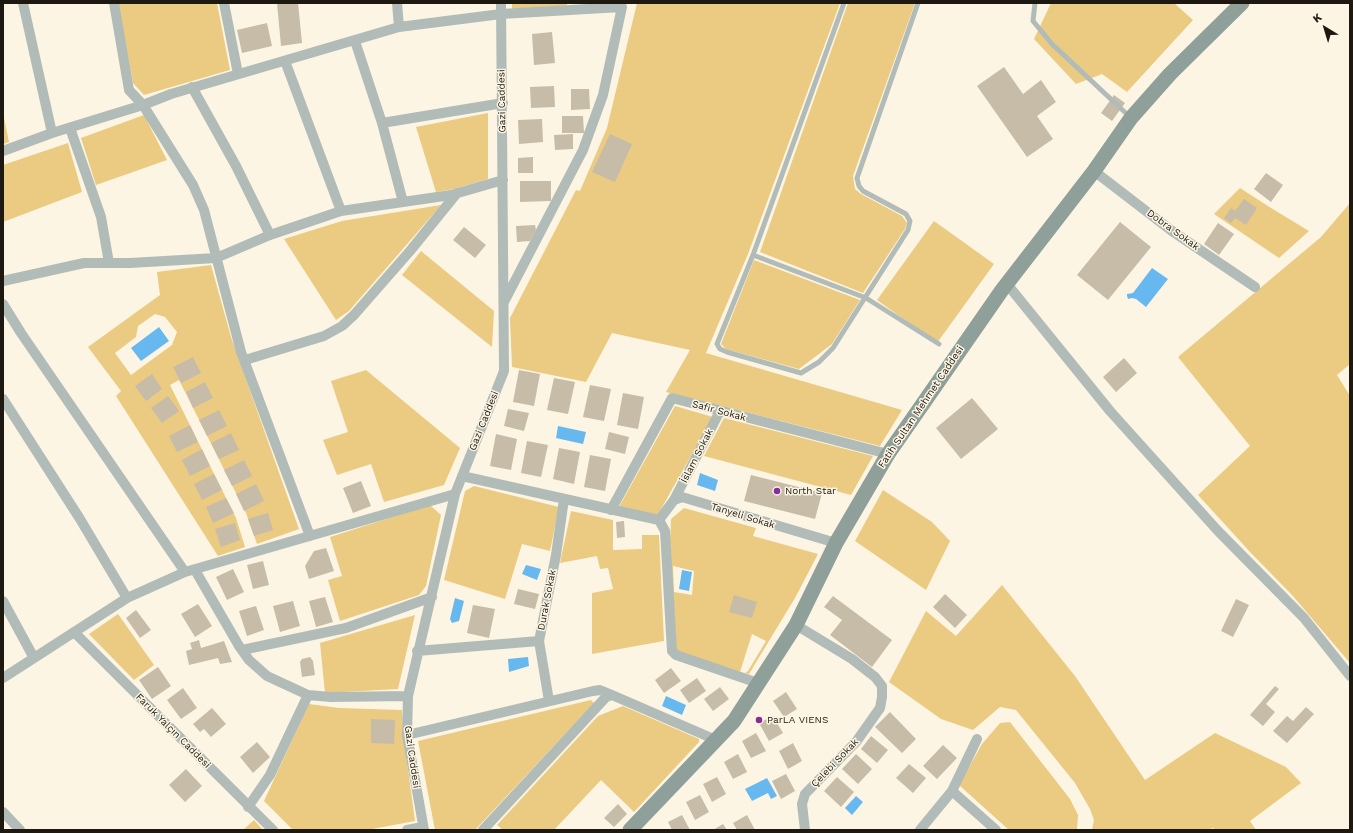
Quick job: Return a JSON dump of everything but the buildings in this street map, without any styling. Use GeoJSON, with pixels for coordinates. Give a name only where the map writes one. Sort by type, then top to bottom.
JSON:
{"type":"FeatureCollection","features":[{"type":"Feature","properties":{"kind":"street"},"geometry":{"type":"LineString","coordinates":[[23,3],[52,133]]}},
{"type":"Feature","properties":{"kind":"street"},"geometry":{"type":"LineString","coordinates":[[114,3],[129,90],[143,105],[193,185],[204,210],[245,360],[310,536]]}},
{"type":"Feature","properties":{"kind":"street"},"geometry":{"type":"LineString","coordinates":[[224,3],[238,74]]}},
{"type":"Feature","properties":{"kind":"street"},"geometry":{"type":"LineString","coordinates":[[397,3],[398,27]]}},
{"type":"Feature","properties":{"kind":"street","name":"Gazi Caddesi"},"geometry":{"type":"LineString","coordinates":[[423,828],[407,735],[408,696],[417,652],[432,597],[455,494],[504,371],[501,3]]}},
{"type":"Feature","properties":{"kind":"street","name":"Fatih Sultan Mehmet Caddesi"},"geometry":{"type":"LineString","coordinates":[[630,830],[734,720],[796,625],[836,543],[888,454],[1007,284],[1094,171],[1132,118],[1170,74],[1242,3]]}},
{"type":"Feature","properties":{"kind":"street"},"geometry":{"type":"LineString","coordinates":[[3,151],[52,133],[143,105],[192,87],[398,27],[501,14],[622,7],[603,95],[583,150],[504,302]]}},
{"type":"Feature","properties":{"kind":"street"},"geometry":{"type":"LineString","coordinates":[[354,40],[382,123],[403,202]]}},
{"type":"Feature","properties":{"kind":"street"},"geometry":{"type":"LineString","coordinates":[[285,61],[341,211]]}},
{"type":"Feature","properties":{"kind":"street"},"geometry":{"type":"LineString","coordinates":[[192,87],[236,166],[270,235]]}},
{"type":"Feature","properties":{"kind":"street"},"geometry":{"type":"LineString","coordinates":[[382,123],[502,102]]}},
{"type":"Feature","properties":{"kind":"street"},"geometry":{"type":"LineString","coordinates":[[70,128],[101,217],[109,263]]}},
{"type":"Feature","properties":{"kind":"street","name":"Dobra Sokak"},"geometry":{"type":"LineString","coordinates":[[1094,171],[1172,231],[1255,287]]}},
{"type":"Feature","properties":{"kind":"street"},"geometry":{"type":"LineString","coordinates":[[3,281],[84,263],[216,258],[270,235],[341,211],[457,193],[503,180]]}},
{"type":"Feature","properties":{"kind":"street"},"geometry":{"type":"LineString","coordinates":[[245,360],[324,336],[342,326],[354,315],[410,251],[457,193]]}},
{"type":"Feature","properties":{"kind":"street"},"geometry":{"type":"LineString","coordinates":[[1007,284],[1110,411],[1218,531],[1304,618],[1350,676]]}},
{"type":"Feature","properties":{"kind":"street"},"geometry":{"type":"LineString","coordinates":[[3,304],[21,333],[190,571],[249,660],[267,676],[308,695],[331,697],[408,696]]}},
{"type":"Feature","properties":{"kind":"street","name":"Safir Sokak"},"geometry":{"type":"LineString","coordinates":[[611,510],[672,398],[888,454]]}},
{"type":"Feature","properties":{"kind":"street"},"geometry":{"type":"LineString","coordinates":[[3,399],[80,519],[127,598]]}},
{"type":"Feature","properties":{"kind":"street","name":"İslam Sokak"},"geometry":{"type":"LineString","coordinates":[[674,500],[720,411]]}},
{"type":"Feature","properties":{"kind":"street"},"geometry":{"type":"LineString","coordinates":[[462,476],[659,520],[665,531],[672,651],[676,656],[758,683]]}},
{"type":"Feature","properties":{"kind":"street"},"geometry":{"type":"LineString","coordinates":[[3,678],[127,598],[190,571],[455,494]]}},
{"type":"Feature","properties":{"kind":"street","name":"Tanyeli Sokak"},"geometry":{"type":"LineString","coordinates":[[674,500],[682,497],[836,543]]}},
{"type":"Feature","properties":{"kind":"street","name":"Durak Sokak"},"geometry":{"type":"LineString","coordinates":[[549,701],[539,641],[556,555],[564,499]]}},
{"type":"Feature","properties":{"kind":"street"},"geometry":{"type":"LineString","coordinates":[[659,520],[674,500]]}},
{"type":"Feature","properties":{"kind":"street"},"geometry":{"type":"LineString","coordinates":[[242,650],[346,628],[432,597]]}},
{"type":"Feature","properties":{"kind":"street"},"geometry":{"type":"LineString","coordinates":[[3,601],[34,658]]}},
{"type":"Feature","properties":{"kind":"street","name":"Çelebi Sokak"},"geometry":{"type":"LineString","coordinates":[[796,625],[852,659],[875,677],[882,686],[880,708],[856,742],[837,763],[815,782],[805,794],[802,804],[805,830]]}},
{"type":"Feature","properties":{"kind":"street","name":"Faruk Yalçın Caddesi"},"geometry":{"type":"LineString","coordinates":[[74,632],[272,830]]}},
{"type":"Feature","properties":{"kind":"street"},"geometry":{"type":"LineString","coordinates":[[417,652],[539,641]]}},
{"type":"Feature","properties":{"kind":"street"},"geometry":{"type":"LineString","coordinates":[[407,735],[600,690],[716,740]]}},
{"type":"Feature","properties":{"kind":"street"},"geometry":{"type":"LineString","coordinates":[[248,807],[270,775],[308,695]]}},
{"type":"Feature","properties":{"kind":"street"},"geometry":{"type":"LineString","coordinates":[[483,830],[606,697],[612,696]]}},
{"type":"Feature","properties":{"kind":"street"},"geometry":{"type":"LineString","coordinates":[[920,830],[952,791],[977,739]]}},
{"type":"Feature","properties":{"kind":"street"},"geometry":{"type":"LineString","coordinates":[[952,791],[996,830]]}},
{"type":"Feature","properties":{"kind":"street"},"geometry":{"type":"LineString","coordinates":[[3,812],[20,830]]}},
{"type":"Feature","properties":{"kind":"street"},"geometry":{"type":"LineString","coordinates":[[407,830],[423,828]]}},
{"type":"Feature","properties":{"kind":"lane"},"geometry":{"type":"LineString","coordinates":[[844,3],[753,255],[717,344],[720,349],[727,352],[801,373],[819,362],[833,348],[899,247],[908,230],[910,221],[906,214],[863,191],[859,186],[857,178],[918,3]]}},
{"type":"Feature","properties":{"kind":"lane"},"geometry":{"type":"LineString","coordinates":[[1035,3],[1033,21],[1052,44],[1107,98],[1132,118]]}},
{"type":"Feature","properties":{"kind":"lane"},"geometry":{"type":"LineString","coordinates":[[753,255],[866,298],[939,344]]}},
{"type":"Feature","properties":{"kind":"shaded area"},"geometry":{"type":"Polygon","coordinates":[[[118,3],[217,3],[230,70],[144,95],[133,83],[118,3]]]}},
{"type":"Feature","properties":{"kind":"shaded area"},"geometry":{"type":"Polygon","coordinates":[[[512,3],[567,3],[567,6],[512,9],[512,3]]]}},
{"type":"Feature","properties":{"kind":"shaded area"},"geometry":{"type":"Polygon","coordinates":[[[637,3],[840,3],[748,254],[706,353],[902,410],[880,446],[666,392],[690,350],[612,333],[586,382],[512,367],[510,318],[576,190],[580,191],[607,128],[637,3]]]}},
{"type":"Feature","properties":{"kind":"shaded area"},"geometry":{"type":"Polygon","coordinates":[[[848,3],[915,3],[853,176],[855,189],[861,194],[902,216],[907,223],[905,229],[863,293],[760,252],[848,3]]]}},
{"type":"Feature","properties":{"kind":"shaded area"},"geometry":{"type":"Polygon","coordinates":[[[1051,3],[1174,3],[1193,20],[1127,92],[1102,74],[1076,84],[1034,39],[1051,3]]]}},
{"type":"Feature","properties":{"kind":"shaded area"},"geometry":{"type":"Polygon","coordinates":[[[3,113],[9,142],[3,144],[3,113]]]}},
{"type":"Feature","properties":{"kind":"shaded area"},"geometry":{"type":"Polygon","coordinates":[[[488,113],[488,179],[454,189],[436,192],[416,127],[488,113]]]}},
{"type":"Feature","properties":{"kind":"shaded area"},"geometry":{"type":"Polygon","coordinates":[[[144,115],[167,160],[96,185],[81,138],[144,115]]]}},
{"type":"Feature","properties":{"kind":"shaded area"},"geometry":{"type":"Polygon","coordinates":[[[68,143],[82,192],[3,222],[3,165],[68,143]]]}},
{"type":"Feature","properties":{"kind":"shaded area"},"geometry":{"type":"Polygon","coordinates":[[[1240,188],[1309,231],[1279,258],[1214,214],[1240,188]]]}},
{"type":"Feature","properties":{"kind":"shaded area"},"geometry":{"type":"Polygon","coordinates":[[[1350,203],[1350,364],[1337,375],[1350,396],[1350,663],[1292,595],[1198,495],[1250,446],[1178,357],[1321,237],[1350,203]]]}},
{"type":"Feature","properties":{"kind":"shaded area"},"geometry":{"type":"Polygon","coordinates":[[[441,205],[349,311],[336,320],[284,239],[342,221],[441,205]]]}},
{"type":"Feature","properties":{"kind":"shaded area"},"geometry":{"type":"Polygon","coordinates":[[[934,221],[994,264],[937,343],[877,300],[934,221]]]}},
{"type":"Feature","properties":{"kind":"shaded area"},"geometry":{"type":"Polygon","coordinates":[[[421,251],[494,311],[492,347],[402,275],[421,251]]]}},
{"type":"Feature","properties":{"kind":"shaded area"},"geometry":{"type":"Polygon","coordinates":[[[754,260],[860,300],[832,344],[799,369],[726,349],[721,344],[754,260]]]}},
{"type":"Feature","properties":{"kind":"shaded area"},"geometry":{"type":"Polygon","coordinates":[[[211,265],[231,337],[299,529],[257,544],[246,513],[179,380],[170,385],[236,518],[245,547],[218,556],[116,396],[121,391],[88,347],[160,295],[157,272],[211,265]],[[155,314],[138,326],[136,337],[115,353],[131,375],[172,345],[177,332],[165,317],[155,314]]]}},
{"type":"Feature","properties":{"kind":"shaded area"},"geometry":{"type":"Polygon","coordinates":[[[366,370],[460,448],[444,485],[384,502],[371,464],[337,475],[323,440],[348,432],[331,381],[366,370]]]}},
{"type":"Feature","properties":{"kind":"shaded area"},"geometry":{"type":"Polygon","coordinates":[[[675,406],[713,417],[657,516],[619,507],[675,406]]]}},
{"type":"Feature","properties":{"kind":"shaded area"},"geometry":{"type":"Polygon","coordinates":[[[724,418],[873,456],[851,495],[704,456],[724,418]]]}},
{"type":"Feature","properties":{"kind":"shaded area"},"geometry":{"type":"Polygon","coordinates":[[[474,486],[559,507],[550,551],[522,544],[505,599],[444,580],[465,491],[474,486]]]}},
{"type":"Feature","properties":{"kind":"shaded area"},"geometry":{"type":"Polygon","coordinates":[[[883,490],[932,522],[950,541],[926,590],[855,541],[883,490]]]}},
{"type":"Feature","properties":{"kind":"shaded area"},"geometry":{"type":"Polygon","coordinates":[[[430,505],[441,515],[426,586],[419,595],[340,621],[328,580],[342,576],[330,537],[430,505]]]}},
{"type":"Feature","properties":{"kind":"shaded area"},"geometry":{"type":"Polygon","coordinates":[[[684,508],[756,528],[753,536],[818,554],[795,598],[749,674],[745,673],[748,671],[766,641],[752,634],[740,672],[677,653],[674,646],[669,563],[671,519],[684,508]],[[673,566],[674,592],[692,595],[694,571],[673,566]]]}},
{"type":"Feature","properties":{"kind":"shaded area"},"geometry":{"type":"Polygon","coordinates":[[[571,511],[613,520],[613,550],[642,549],[642,535],[659,535],[664,641],[592,654],[592,593],[613,589],[608,568],[600,569],[597,556],[560,563],[571,511]]]}},
{"type":"Feature","properties":{"kind":"shaded area"},"geometry":{"type":"Polygon","coordinates":[[[1002,585],[1075,676],[1145,780],[1215,733],[1286,767],[1301,783],[1250,821],[1256,830],[1218,830],[1212,828],[1210,830],[1092,830],[1094,820],[1090,809],[1075,783],[1016,710],[1000,707],[973,730],[941,719],[889,682],[926,611],[956,636],[1002,585]]]}},
{"type":"Feature","properties":{"kind":"shaded area"},"geometry":{"type":"Polygon","coordinates":[[[118,614],[154,665],[134,680],[89,634],[118,614]]]}},
{"type":"Feature","properties":{"kind":"shaded area"},"geometry":{"type":"Polygon","coordinates":[[[415,615],[398,689],[325,693],[320,643],[415,615]]]}},
{"type":"Feature","properties":{"kind":"shaded area"},"geometry":{"type":"Polygon","coordinates":[[[591,700],[594,703],[475,830],[435,830],[418,741],[591,700]]]}},
{"type":"Feature","properties":{"kind":"shaded area"},"geometry":{"type":"Polygon","coordinates":[[[309,704],[339,708],[402,710],[403,733],[415,821],[367,830],[293,830],[264,801],[309,704]]]}},
{"type":"Feature","properties":{"kind":"shaded area"},"geometry":{"type":"Polygon","coordinates":[[[623,706],[699,739],[699,742],[634,812],[601,780],[554,830],[503,830],[497,825],[598,716],[623,706]]]}},
{"type":"Feature","properties":{"kind":"shaded area"},"geometry":{"type":"Polygon","coordinates":[[[1010,722],[1070,799],[1078,815],[1077,830],[1009,830],[959,785],[982,744],[1000,723],[1010,722]]]}},
{"type":"Feature","properties":{"kind":"shaded area"},"geometry":{"type":"Polygon","coordinates":[[[254,820],[263,830],[243,830],[254,820]]]}},
{"type":"Feature","properties":{"kind":"water"},"geometry":{"type":"Polygon","coordinates":[[[1152,268],[1168,279],[1146,307],[1136,299],[1128,299],[1127,294],[1133,293],[1152,268]]]}},
{"type":"Feature","properties":{"kind":"water"},"geometry":{"type":"Polygon","coordinates":[[[159,327],[169,341],[141,361],[131,348],[159,327]]]}},
{"type":"Feature","properties":{"kind":"water"},"geometry":{"type":"Polygon","coordinates":[[[558,426],[586,432],[583,444],[556,438],[558,426]]]}},
{"type":"Feature","properties":{"kind":"water"},"geometry":{"type":"Polygon","coordinates":[[[700,473],[718,480],[715,491],[697,485],[700,473]]]}},
{"type":"Feature","properties":{"kind":"water"},"geometry":{"type":"Polygon","coordinates":[[[526,565],[541,569],[537,580],[522,574],[526,565]]]}},
{"type":"Feature","properties":{"kind":"water"},"geometry":{"type":"Polygon","coordinates":[[[682,570],[692,572],[689,591],[679,589],[682,570]]]}},
{"type":"Feature","properties":{"kind":"water"},"geometry":{"type":"Polygon","coordinates":[[[455,598],[464,601],[459,621],[452,623],[450,619],[455,598]]]}},
{"type":"Feature","properties":{"kind":"water"},"geometry":{"type":"Polygon","coordinates":[[[528,657],[529,666],[509,672],[508,659],[528,657]]]}},
{"type":"Feature","properties":{"kind":"water"},"geometry":{"type":"Polygon","coordinates":[[[666,696],[686,705],[682,715],[662,706],[666,696]]]}},
{"type":"Feature","properties":{"kind":"water"},"geometry":{"type":"Polygon","coordinates":[[[767,778],[777,796],[771,799],[768,793],[752,801],[745,789],[767,778]]]}},
{"type":"Feature","properties":{"kind":"water"},"geometry":{"type":"Polygon","coordinates":[[[856,796],[863,802],[852,815],[845,808],[856,796]]]}},
{"type":"Feature","properties":{"kind":"place","name":"North Star"},"geometry":{"type":"Point","coordinates":[777,491]}},
{"type":"Feature","properties":{"kind":"place","name":"ParLA VIENS"},"geometry":{"type":"Point","coordinates":[759,720]}}]}
